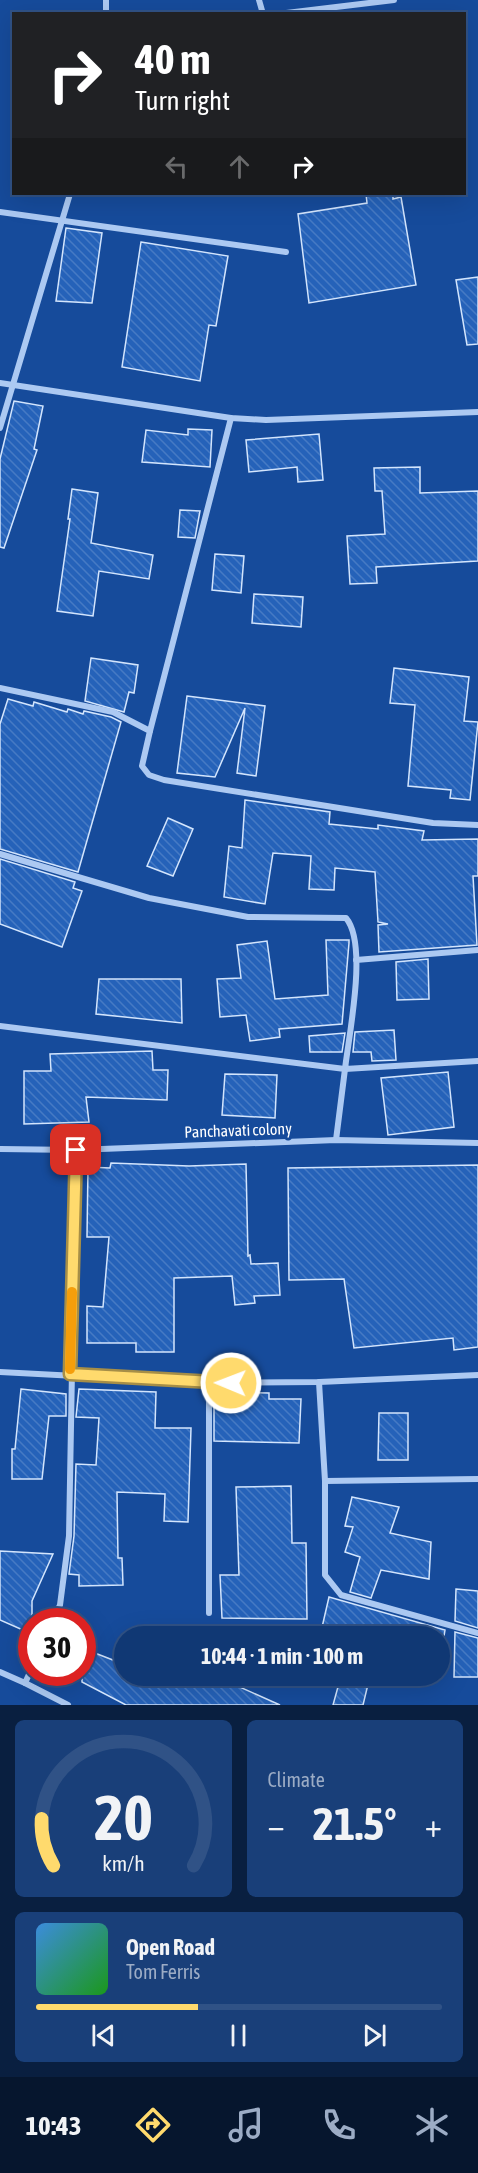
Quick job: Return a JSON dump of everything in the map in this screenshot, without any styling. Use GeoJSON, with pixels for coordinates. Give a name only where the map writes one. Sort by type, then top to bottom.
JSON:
{"type":"FeatureCollection","features":[{"type":"Feature","properties":{"kind":"street"},"geometry":{"type":"LineString","coordinates":[[295,12],[394,0]]}},
{"type":"Feature","properties":{"kind":"street"},"geometry":{"type":"LineString","coordinates":[[0,428],[70,195]]}},
{"type":"Feature","properties":{"kind":"street"},"geometry":{"type":"LineString","coordinates":[[0,212],[286,252]]}},
{"type":"Feature","properties":{"kind":"street"},"geometry":{"type":"LineString","coordinates":[[0,383],[231,418],[266,420],[478,412]]}},
{"type":"Feature","properties":{"kind":"street"},"geometry":{"type":"LineString","coordinates":[[231,418],[142,766],[149,776],[164,780],[433,824],[478,825]]}},
{"type":"Feature","properties":{"kind":"street"},"geometry":{"type":"LineString","coordinates":[[0,688],[113,712],[150,731]]}},
{"type":"Feature","properties":{"kind":"street"},"geometry":{"type":"LineString","coordinates":[[0,854],[149,898],[248,917],[346,918],[353,926],[356,960],[336,1140]]}},
{"type":"Feature","properties":{"kind":"street"},"geometry":{"type":"LineString","coordinates":[[356,960],[478,950]]}},
{"type":"Feature","properties":{"kind":"street"},"geometry":{"type":"LineString","coordinates":[[0,1026],[345,1069],[478,1061]]}},
{"type":"Feature","properties":{"kind":"street","name":"Panchavati colony"},"geometry":{"type":"LineString","coordinates":[[0,1149],[76,1150],[336,1140],[478,1143]]}},
{"type":"Feature","properties":{"kind":"street"},"geometry":{"type":"LineString","coordinates":[[59,1608],[69,1536],[70,1374],[76,1150]]}},
{"type":"Feature","properties":{"kind":"street"},"geometry":{"type":"LineString","coordinates":[[0,1372],[209,1383],[319,1382],[478,1375]]}},
{"type":"Feature","properties":{"kind":"street"},"geometry":{"type":"LineString","coordinates":[[319,1382],[325,1481],[325,1575],[341,1595],[478,1633]]}},
{"type":"Feature","properties":{"kind":"street"},"geometry":{"type":"LineString","coordinates":[[209,1383],[209,1613]]}},
{"type":"Feature","properties":{"kind":"street"},"geometry":{"type":"LineString","coordinates":[[325,1481],[478,1479]]}},
{"type":"Feature","properties":{"kind":"street"},"geometry":{"type":"LineString","coordinates":[[0,1672],[18,1680]]}},
{"type":"Feature","properties":{"kind":"street"},"geometry":{"type":"LineString","coordinates":[[31,1686],[68,1705]]}},
{"type":"Feature","properties":{"kind":"building"},"geometry":{"type":"Polygon","coordinates":[[[366,195],[393,195],[393,199],[401,197],[416,285],[309,303],[298,214],[367,203],[366,195]]]}},
{"type":"Feature","properties":{"kind":"building"},"geometry":{"type":"Polygon","coordinates":[[[66,228],[102,233],[92,303],[56,301],[66,228]]]}},
{"type":"Feature","properties":{"kind":"building"},"geometry":{"type":"Polygon","coordinates":[[[141,242],[228,256],[216,326],[209,325],[200,381],[122,367],[141,242]]]}},
{"type":"Feature","properties":{"kind":"building"},"geometry":{"type":"Polygon","coordinates":[[[478,277],[478,344],[467,345],[456,280],[478,277]]]}},
{"type":"Feature","properties":{"kind":"building"},"geometry":{"type":"Polygon","coordinates":[[[14,401],[43,406],[34,449],[37,450],[4,548],[0,547],[0,459],[14,401]]]}},
{"type":"Feature","properties":{"kind":"building"},"geometry":{"type":"Polygon","coordinates":[[[188,429],[212,430],[210,467],[142,462],[146,430],[188,435],[188,429]]]}},
{"type":"Feature","properties":{"kind":"building"},"geometry":{"type":"Polygon","coordinates":[[[319,434],[323,480],[298,482],[297,467],[249,472],[246,440],[319,434]]]}},
{"type":"Feature","properties":{"kind":"building"},"geometry":{"type":"Polygon","coordinates":[[[420,467],[420,493],[478,491],[478,561],[376,567],[377,583],[350,584],[347,536],[385,534],[382,491],[375,491],[374,468],[420,467]]]}},
{"type":"Feature","properties":{"kind":"building"},"geometry":{"type":"Polygon","coordinates":[[[72,489],[98,493],[91,543],[153,555],[149,579],[99,571],[93,616],[57,611],[72,489]]]}},
{"type":"Feature","properties":{"kind":"building"},"geometry":{"type":"Polygon","coordinates":[[[180,510],[200,511],[195,538],[178,537],[180,510]]]}},
{"type":"Feature","properties":{"kind":"building"},"geometry":{"type":"Polygon","coordinates":[[[215,554],[244,556],[241,593],[212,590],[215,554]]]}},
{"type":"Feature","properties":{"kind":"building"},"geometry":{"type":"Polygon","coordinates":[[[254,594],[303,597],[301,627],[252,623],[254,594]]]}},
{"type":"Feature","properties":{"kind":"building"},"geometry":{"type":"Polygon","coordinates":[[[91,658],[138,665],[134,693],[129,692],[124,712],[85,701],[91,658]]]}},
{"type":"Feature","properties":{"kind":"building"},"geometry":{"type":"Polygon","coordinates":[[[394,668],[469,677],[464,721],[478,722],[470,800],[450,798],[451,790],[408,786],[415,705],[390,703],[394,668]]]}},
{"type":"Feature","properties":{"kind":"building"},"geometry":{"type":"Polygon","coordinates":[[[187,696],[265,706],[256,776],[237,773],[245,708],[215,777],[177,773],[187,696]]]}},
{"type":"Feature","properties":{"kind":"building"},"geometry":{"type":"Polygon","coordinates":[[[8,699],[33,706],[34,702],[67,712],[68,709],[83,714],[84,711],[111,717],[121,722],[78,872],[0,849],[0,724],[8,699]]]}},
{"type":"Feature","properties":{"kind":"building"},"geometry":{"type":"Polygon","coordinates":[[[245,800],[330,812],[329,824],[378,829],[378,825],[424,831],[422,840],[478,839],[478,876],[473,876],[477,945],[379,952],[378,925],[388,924],[378,922],[375,872],[335,868],[334,890],[309,889],[311,856],[273,853],[265,904],[224,897],[229,846],[242,848],[245,800]]]}},
{"type":"Feature","properties":{"kind":"building"},"geometry":{"type":"Polygon","coordinates":[[[168,818],[193,829],[173,876],[147,866],[168,818]]]}},
{"type":"Feature","properties":{"kind":"building"},"geometry":{"type":"Polygon","coordinates":[[[0,859],[75,882],[73,888],[82,891],[62,947],[0,924],[0,859]]]}},
{"type":"Feature","properties":{"kind":"building"},"geometry":{"type":"Polygon","coordinates":[[[326,940],[349,940],[342,1024],[279,1029],[280,1037],[250,1041],[246,1015],[220,1017],[217,979],[241,978],[237,945],[267,941],[275,999],[328,995],[326,940]]]}},
{"type":"Feature","properties":{"kind":"building"},"geometry":{"type":"Polygon","coordinates":[[[428,959],[429,999],[397,1000],[396,962],[428,959]]]}},
{"type":"Feature","properties":{"kind":"building"},"geometry":{"type":"Polygon","coordinates":[[[99,979],[181,979],[182,1023],[96,1014],[99,979]]]}},
{"type":"Feature","properties":{"kind":"building"},"geometry":{"type":"Polygon","coordinates":[[[394,1030],[396,1060],[372,1061],[371,1052],[353,1052],[355,1032],[394,1030]]]}},
{"type":"Feature","properties":{"kind":"building"},"geometry":{"type":"Polygon","coordinates":[[[345,1033],[342,1052],[310,1052],[309,1036],[345,1033]]]}},
{"type":"Feature","properties":{"kind":"building"},"geometry":{"type":"Polygon","coordinates":[[[152,1051],[153,1070],[168,1070],[167,1100],[86,1097],[89,1122],[24,1124],[24,1071],[51,1071],[50,1054],[152,1051]]]}},
{"type":"Feature","properties":{"kind":"building"},"geometry":{"type":"Polygon","coordinates":[[[448,1072],[454,1127],[388,1135],[381,1078],[448,1072]]]}},
{"type":"Feature","properties":{"kind":"building"},"geometry":{"type":"Polygon","coordinates":[[[225,1074],[277,1075],[275,1118],[222,1115],[225,1074]]]}},
{"type":"Feature","properties":{"kind":"building"},"geometry":{"type":"Polygon","coordinates":[[[111,1163],[189,1166],[246,1164],[248,1256],[250,1255],[251,1264],[278,1263],[280,1295],[254,1296],[255,1303],[235,1305],[232,1276],[174,1278],[174,1352],[136,1352],[136,1343],[87,1343],[87,1306],[103,1307],[109,1237],[87,1237],[88,1167],[110,1168],[111,1163]]]}},
{"type":"Feature","properties":{"kind":"building"},"geometry":{"type":"Polygon","coordinates":[[[478,1165],[478,1347],[454,1350],[453,1338],[354,1348],[344,1279],[289,1280],[288,1168],[478,1165]]]}},
{"type":"Feature","properties":{"kind":"building"},"geometry":{"type":"Polygon","coordinates":[[[21,1389],[66,1394],[66,1416],[49,1416],[42,1479],[12,1479],[12,1449],[15,1449],[21,1389]]]}},
{"type":"Feature","properties":{"kind":"building"},"geometry":{"type":"Polygon","coordinates":[[[79,1389],[156,1392],[155,1428],[191,1428],[188,1522],[164,1521],[165,1494],[117,1492],[118,1558],[122,1558],[123,1585],[79,1586],[79,1575],[69,1574],[74,1536],[76,1464],[96,1465],[99,1418],[76,1417],[79,1389]]]}},
{"type":"Feature","properties":{"kind":"building"},"geometry":{"type":"Polygon","coordinates":[[[214,1392],[269,1393],[269,1399],[301,1399],[299,1443],[214,1441],[214,1392]]]}},
{"type":"Feature","properties":{"kind":"building"},"geometry":{"type":"Polygon","coordinates":[[[379,1413],[408,1413],[408,1460],[378,1460],[379,1413]]]}},
{"type":"Feature","properties":{"kind":"building"},"geometry":{"type":"Polygon","coordinates":[[[291,1486],[292,1543],[306,1543],[307,1619],[222,1618],[220,1575],[239,1575],[236,1487],[291,1486]]]}},
{"type":"Feature","properties":{"kind":"building"},"geometry":{"type":"Polygon","coordinates":[[[352,1497],[399,1507],[390,1533],[431,1542],[429,1579],[381,1570],[371,1598],[350,1592],[360,1557],[345,1552],[353,1527],[345,1526],[352,1497]]]}},
{"type":"Feature","properties":{"kind":"building"},"geometry":{"type":"Polygon","coordinates":[[[0,1551],[53,1554],[32,1601],[32,1608],[18,1608],[18,1628],[0,1620],[0,1551]]]}},
{"type":"Feature","properties":{"kind":"building"},"geometry":{"type":"Polygon","coordinates":[[[456,1589],[478,1591],[478,1628],[455,1621],[456,1589]]]}},
{"type":"Feature","properties":{"kind":"building"},"geometry":{"type":"Polygon","coordinates":[[[329,1597],[431,1626],[322,1626],[329,1597]]]}},
{"type":"Feature","properties":{"kind":"building"},"geometry":{"type":"Polygon","coordinates":[[[455,1632],[478,1638],[478,1677],[454,1677],[455,1632]]]}},
{"type":"Feature","properties":{"kind":"building"},"geometry":{"type":"Polygon","coordinates":[[[96,1653],[114,1660],[114,1686],[237,1686],[280,1705],[126,1705],[90,1686],[96,1686],[96,1653]]]}},
{"type":"Feature","properties":{"kind":"building"},"geometry":{"type":"Polygon","coordinates":[[[338,1686],[368,1686],[363,1705],[333,1705],[338,1686]]]}},
{"type":"Feature","properties":{"kind":"slow traffic"},"geometry":{"type":"LineString","coordinates":[[70,1369],[72,1292]]}},
{"type":"Feature","properties":{"kind":"route"},"geometry":{"type":"LineString","coordinates":[[76,1150],[70,1374],[231,1383]]}}]}
